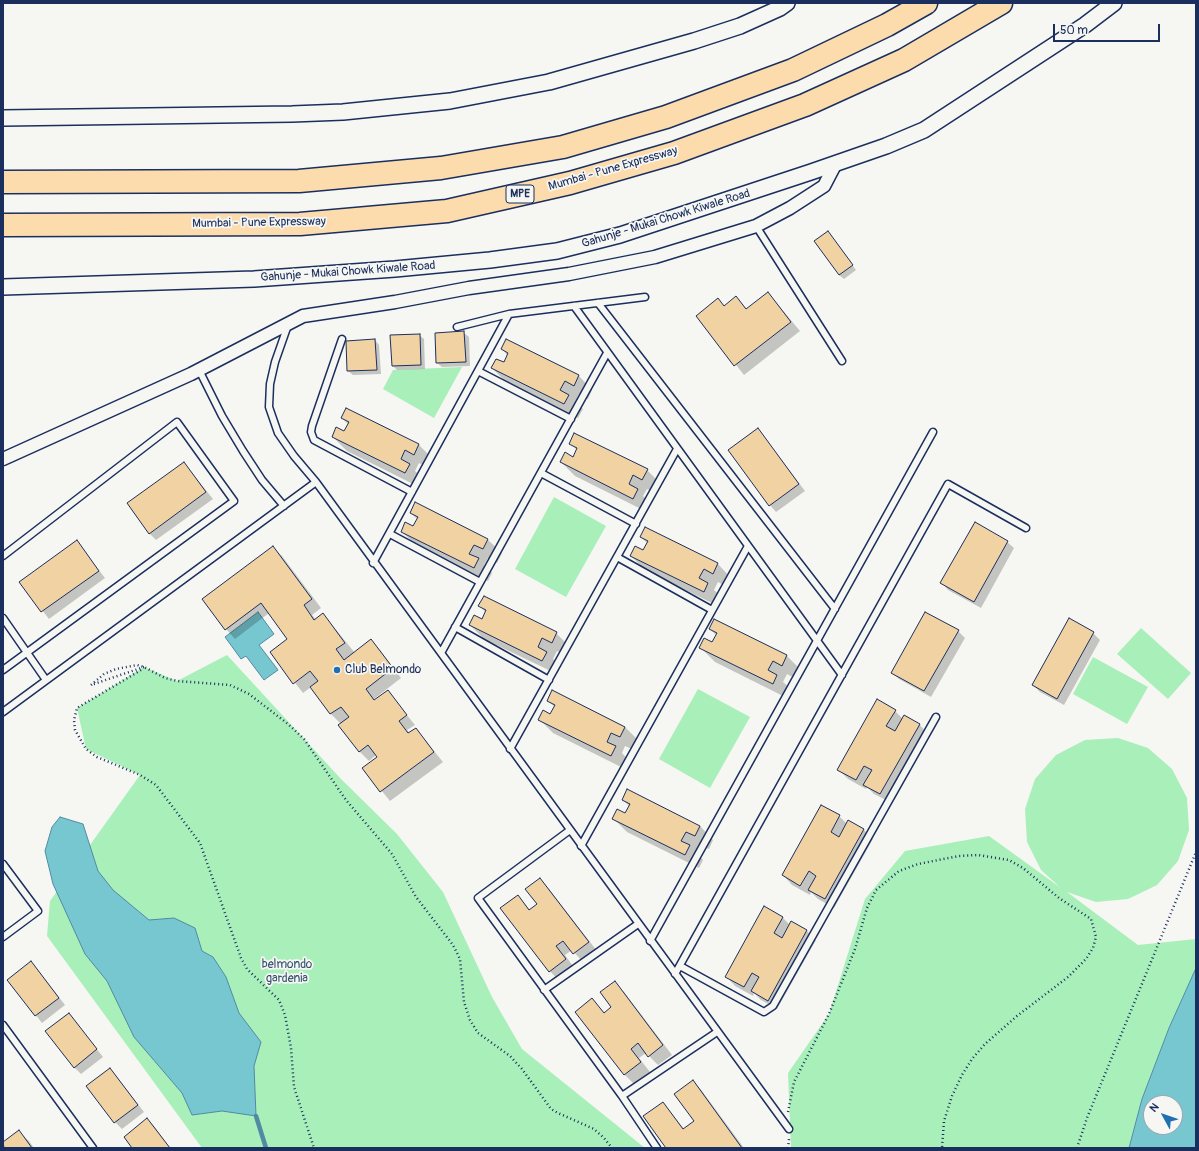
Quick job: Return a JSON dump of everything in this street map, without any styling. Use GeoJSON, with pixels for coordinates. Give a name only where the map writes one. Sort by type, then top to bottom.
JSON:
{"type":"FeatureCollection","features":[{"type":"Feature","properties":{"kind":"highway"},"geometry":{"type":"LineString","coordinates":[[3,182],[299,181],[441,168],[563,147],[666,117],[793,70],[886,25],[926,3]]}},
{"type":"Feature","properties":{"kind":"highway","name":"Mumbai - Pune Expressway"},"geometry":{"type":"LineString","coordinates":[[3,224],[300,224],[447,211],[570,183],[674,152],[805,105],[904,60],[1001,3]]}},
{"type":"Feature","properties":{"kind":"street"},"geometry":{"type":"LineString","coordinates":[[3,118],[292,114],[343,112],[450,101],[548,82],[694,41],[740,26],[780,8],[786,3]]}},
{"type":"Feature","properties":{"kind":"street","name":"Gahunje - Mukai Chowk Kiwale Road"},"geometry":{"type":"LineString","coordinates":[[3,287],[262,279],[490,260],[557,251],[620,235],[886,146],[924,130],[1085,25],[1114,3]]}},
{"type":"Feature","properties":{"kind":"street"},"geometry":{"type":"LineString","coordinates":[[3,459],[199,370],[303,316],[395,302],[469,288],[569,274],[655,257],[756,226],[790,208],[824,186],[836,163]]}},
{"type":"Feature","properties":{"kind":"lane"},"geometry":{"type":"LineString","coordinates":[[756,226],[842,361]]}},
{"type":"Feature","properties":{"kind":"lane"},"geometry":{"type":"LineString","coordinates":[[457,327],[509,314],[646,297]]}},
{"type":"Feature","properties":{"kind":"lane"},"geometry":{"type":"LineString","coordinates":[[598,303],[835,610]]}},
{"type":"Feature","properties":{"kind":"lane"},"geometry":{"type":"LineString","coordinates":[[574,306],[607,354],[842,675]]}},
{"type":"Feature","properties":{"kind":"lane"},"geometry":{"type":"LineString","coordinates":[[373,563],[509,314]]}},
{"type":"Feature","properties":{"kind":"lane"},"geometry":{"type":"LineString","coordinates":[[289,324],[275,362],[270,384],[269,407],[278,433],[294,456],[316,482],[373,563],[441,653],[789,1129]]}},
{"type":"Feature","properties":{"kind":"lane"},"geometry":{"type":"LineString","coordinates":[[342,339],[312,426],[311,432],[314,440],[412,492]]}},
{"type":"Feature","properties":{"kind":"lane"},"geometry":{"type":"LineString","coordinates":[[441,653],[607,354]]}},
{"type":"Feature","properties":{"kind":"lane"},"geometry":{"type":"LineString","coordinates":[[199,370],[222,416],[243,451],[262,480],[284,506]]}},
{"type":"Feature","properties":{"kind":"lane"},"geometry":{"type":"LineString","coordinates":[[478,371],[571,419]]}},
{"type":"Feature","properties":{"kind":"lane"},"geometry":{"type":"LineString","coordinates":[[3,556],[177,422],[234,501],[3,670]]}},
{"type":"Feature","properties":{"kind":"lane"},"geometry":{"type":"LineString","coordinates":[[650,940],[933,432]]}},
{"type":"Feature","properties":{"kind":"lane"},"geometry":{"type":"LineString","coordinates":[[510,749],[677,449]]}},
{"type":"Feature","properties":{"kind":"lane"},"geometry":{"type":"LineString","coordinates":[[541,473],[636,524]]}},
{"type":"Feature","properties":{"kind":"lane"},"geometry":{"type":"LineString","coordinates":[[3,712],[316,482]]}},
{"type":"Feature","properties":{"kind":"lane"},"geometry":{"type":"LineString","coordinates":[[675,974],[948,484],[1026,528]]}},
{"type":"Feature","properties":{"kind":"lane"},"geometry":{"type":"LineString","coordinates":[[390,534],[480,582]]}},
{"type":"Feature","properties":{"kind":"lane"},"geometry":{"type":"LineString","coordinates":[[581,846],[748,546]]}},
{"type":"Feature","properties":{"kind":"lane"},"geometry":{"type":"LineString","coordinates":[[617,557],[712,610]]}},
{"type":"Feature","properties":{"kind":"lane"},"geometry":{"type":"LineString","coordinates":[[3,618],[46,680]]}},
{"type":"Feature","properties":{"kind":"lane"},"geometry":{"type":"LineString","coordinates":[[455,627],[549,680]]}},
{"type":"Feature","properties":{"kind":"lane"},"geometry":{"type":"LineString","coordinates":[[680,966],[764,1012],[773,1006],[936,717]]}},
{"type":"Feature","properties":{"kind":"lane"},"geometry":{"type":"LineString","coordinates":[[570,830],[478,898],[622,1096],[657,1148]]}},
{"type":"Feature","properties":{"kind":"lane"},"geometry":{"type":"LineString","coordinates":[[3,864],[38,911],[3,937]]}},
{"type":"Feature","properties":{"kind":"lane"},"geometry":{"type":"LineString","coordinates":[[544,990],[638,924]]}},
{"type":"Feature","properties":{"kind":"lane"},"geometry":{"type":"LineString","coordinates":[[3,1025],[93,1148]]}},
{"type":"Feature","properties":{"kind":"lane"},"geometry":{"type":"LineString","coordinates":[[622,1096],[717,1032]]}},
{"type":"Feature","properties":{"kind":"path"},"geometry":{"type":"LineString","coordinates":[[144,667],[91,685],[104,674],[128,665],[144,667],[165,678],[177,681],[230,684],[238,688],[288,724],[304,739],[346,800],[392,854],[416,897],[453,944],[460,959],[464,1002],[470,1020],[478,1033],[510,1056],[522,1069],[551,1108],[558,1114],[594,1129],[612,1148]]}},
{"type":"Feature","properties":{"kind":"path"},"geometry":{"type":"LineString","coordinates":[[144,667],[76,708],[74,720],[75,730],[86,749],[97,757],[140,775],[156,785],[200,843],[241,958],[247,969],[279,1000],[285,1015],[291,1048],[294,1088],[314,1148]]}},
{"type":"Feature","properties":{"kind":"path"},"geometry":{"type":"LineString","coordinates":[[1077,1148],[1087,1118],[1196,852]]}},
{"type":"Feature","properties":{"kind":"path"},"geometry":{"type":"LineString","coordinates":[[788,1148],[788,1111],[794,1082],[829,1014],[855,949],[868,904],[876,890],[885,881],[899,871],[918,864],[959,856],[978,855],[1009,860],[1023,868],[1059,898],[1091,919],[1096,937],[1094,948],[1086,959],[1068,977],[1017,1016],[985,1044],[972,1059],[952,1096],[944,1121],[942,1148]]}},
{"type":"Feature","properties":{"kind":"green space"},"geometry":{"type":"Polygon","coordinates":[[[462,367],[434,418],[383,389],[393,370],[462,367]]]}},
{"type":"Feature","properties":{"kind":"green space"},"geometry":{"type":"Polygon","coordinates":[[[554,497],[606,526],[566,597],[515,569],[554,497]]]}},
{"type":"Feature","properties":{"kind":"green space"},"geometry":{"type":"Polygon","coordinates":[[[1141,628],[1191,673],[1168,699],[1117,654],[1141,628]]]}},
{"type":"Feature","properties":{"kind":"green space","name":"belmondo gardenia"},"geometry":{"type":"Polygon","coordinates":[[[227,655],[341,779],[397,834],[443,892],[492,997],[522,1049],[645,1148],[202,1148],[47,936],[50,901],[140,775],[86,749],[77,708],[144,667],[177,681],[227,655]]]}},
{"type":"Feature","properties":{"kind":"green space"},"geometry":{"type":"Polygon","coordinates":[[[1093,657],[1148,687],[1127,724],[1073,694],[1093,657]]]}},
{"type":"Feature","properties":{"kind":"green space"},"geometry":{"type":"Polygon","coordinates":[[[698,689],[750,717],[710,788],[659,759],[698,689]]]}},
{"type":"Feature","properties":{"kind":"green space"},"geometry":{"type":"Polygon","coordinates":[[[1118,738],[1148,748],[1172,769],[1187,798],[1189,830],[1178,861],[1157,885],[1128,899],[1096,902],[1067,892],[1138,945],[1196,939],[1196,968],[1169,1028],[1143,1095],[1129,1148],[791,1148],[788,1073],[829,1014],[865,899],[905,851],[989,836],[1061,888],[1041,870],[1027,842],[1025,809],[1035,779],[1056,755],[1085,740],[1118,738]]]}},
{"type":"Feature","properties":{"kind":"water"},"geometry":{"type":"Polygon","coordinates":[[[258,612],[274,634],[259,645],[278,670],[264,680],[246,656],[241,659],[225,637],[258,612]]]}},
{"type":"Feature","properties":{"kind":"water"},"geometry":{"type":"Polygon","coordinates":[[[60,817],[83,824],[98,871],[113,890],[149,920],[174,918],[195,928],[202,951],[213,957],[226,977],[239,1013],[261,1042],[254,1066],[256,1116],[222,1111],[192,1115],[182,1093],[134,1037],[107,981],[85,954],[53,884],[45,851],[52,827],[60,817]]]}},
{"type":"Feature","properties":{"kind":"water"},"geometry":{"type":"Polygon","coordinates":[[[1196,968],[1196,1148],[1129,1148],[1143,1096],[1143,1135],[1183,1135],[1183,1095],[1144,1095],[1169,1028],[1196,968]]]}},
{"type":"Feature","properties":{"kind":"building"},"geometry":{"type":"Polygon","coordinates":[[[828,231],[853,265],[839,275],[814,241],[828,231]]]}},
{"type":"Feature","properties":{"kind":"building"},"geometry":{"type":"Polygon","coordinates":[[[768,292],[791,322],[734,366],[696,316],[718,298],[724,306],[736,296],[746,309],[768,292]]]}},
{"type":"Feature","properties":{"kind":"building"},"geometry":{"type":"Polygon","coordinates":[[[464,331],[466,362],[436,363],[435,333],[464,331]]]}},
{"type":"Feature","properties":{"kind":"building"},"geometry":{"type":"Polygon","coordinates":[[[420,334],[421,365],[392,366],[390,335],[420,334]]]}},
{"type":"Feature","properties":{"kind":"building"},"geometry":{"type":"Polygon","coordinates":[[[375,339],[377,370],[347,371],[346,341],[375,339]]]}},
{"type":"Feature","properties":{"kind":"building"},"geometry":{"type":"Polygon","coordinates":[[[506,339],[579,375],[574,386],[565,381],[560,390],[569,395],[564,404],[491,368],[496,359],[504,362],[508,353],[501,349],[506,339]]]}},
{"type":"Feature","properties":{"kind":"building"},"geometry":{"type":"Polygon","coordinates":[[[346,408],[419,444],[414,455],[405,450],[401,459],[410,464],[405,473],[332,437],[336,427],[344,431],[349,422],[341,418],[346,408]]]}},
{"type":"Feature","properties":{"kind":"building"},"geometry":{"type":"Polygon","coordinates":[[[758,428],[799,484],[769,506],[728,450],[758,428]]]}},
{"type":"Feature","properties":{"kind":"building"},"geometry":{"type":"Polygon","coordinates":[[[574,433],[648,469],[642,480],[633,475],[629,484],[638,489],[633,499],[560,462],[565,452],[573,457],[577,448],[569,444],[574,433]]]}},
{"type":"Feature","properties":{"kind":"building"},"geometry":{"type":"Polygon","coordinates":[[[184,462],[206,492],[149,534],[127,503],[184,462]]]}},
{"type":"Feature","properties":{"kind":"building"},"geometry":{"type":"Polygon","coordinates":[[[415,502],[488,539],[483,549],[474,545],[469,554],[479,558],[474,568],[401,532],[405,522],[413,526],[418,517],[410,513],[415,502]]]}},
{"type":"Feature","properties":{"kind":"building"},"geometry":{"type":"Polygon","coordinates":[[[975,522],[1008,541],[974,602],[940,583],[975,522]]]}},
{"type":"Feature","properties":{"kind":"building"},"geometry":{"type":"Polygon","coordinates":[[[645,527],[718,563],[713,574],[704,569],[699,578],[708,583],[704,592],[630,556],[635,546],[643,550],[648,541],[640,537],[645,527]]]}},
{"type":"Feature","properties":{"kind":"building"},"geometry":{"type":"Polygon","coordinates":[[[77,540],[99,571],[41,612],[19,582],[77,540]]]}},
{"type":"Feature","properties":{"kind":"building","name":"Club Belmondo"},"geometry":{"type":"Polygon","coordinates":[[[273,546],[312,599],[304,605],[314,620],[323,613],[345,643],[336,649],[344,660],[371,639],[393,668],[366,689],[374,700],[388,690],[407,715],[399,721],[408,733],[416,728],[434,752],[380,792],[362,768],[377,757],[368,745],[359,752],[338,725],[349,717],[341,707],[330,714],[310,687],[318,681],[310,671],[293,684],[270,652],[287,639],[261,603],[225,630],[202,599],[273,546]]]}},
{"type":"Feature","properties":{"kind":"building"},"geometry":{"type":"Polygon","coordinates":[[[484,596],[557,632],[552,643],[542,638],[538,647],[547,652],[542,661],[469,625],[474,615],[482,619],[486,610],[478,606],[484,596]]]}},
{"type":"Feature","properties":{"kind":"building"},"geometry":{"type":"Polygon","coordinates":[[[925,612],[959,630],[924,691],[891,673],[925,612]]]}},
{"type":"Feature","properties":{"kind":"building"},"geometry":{"type":"Polygon","coordinates":[[[1069,618],[1094,632],[1057,699],[1032,685],[1069,618]]]}},
{"type":"Feature","properties":{"kind":"building"},"geometry":{"type":"Polygon","coordinates":[[[714,619],[787,655],[782,666],[773,661],[768,670],[777,675],[773,684],[699,648],[704,638],[712,642],[717,633],[709,629],[714,619]]]}},
{"type":"Feature","properties":{"kind":"building"},"geometry":{"type":"Polygon","coordinates":[[[552,690],[625,727],[620,737],[611,733],[607,742],[616,746],[611,756],[538,720],[543,710],[550,714],[555,705],[547,701],[552,690]]]}},
{"type":"Feature","properties":{"kind":"building"},"geometry":{"type":"Polygon","coordinates":[[[877,699],[896,710],[886,726],[895,731],[904,715],[920,724],[880,794],[863,785],[872,770],[864,766],[856,780],[837,770],[877,699]]]}},
{"type":"Feature","properties":{"kind":"building"},"geometry":{"type":"Polygon","coordinates":[[[627,789],[700,826],[695,836],[686,832],[681,841],[690,845],[685,855],[612,819],[617,809],[625,813],[630,804],[622,800],[627,789]]]}},
{"type":"Feature","properties":{"kind":"building"},"geometry":{"type":"Polygon","coordinates":[[[821,805],[840,815],[831,832],[839,837],[848,820],[864,829],[825,899],[808,890],[816,876],[809,871],[800,886],[782,875],[821,805]]]}},
{"type":"Feature","properties":{"kind":"building"},"geometry":{"type":"Polygon","coordinates":[[[540,878],[589,942],[573,954],[563,941],[556,946],[566,959],[549,972],[500,908],[518,895],[529,910],[537,904],[525,889],[540,878]]]}},
{"type":"Feature","properties":{"kind":"building"},"geometry":{"type":"Polygon","coordinates":[[[764,906],[783,917],[774,933],[782,938],[791,921],[807,930],[768,1001],[751,991],[759,977],[752,973],[744,987],[725,977],[764,906]]]}},
{"type":"Feature","properties":{"kind":"building"},"geometry":{"type":"Polygon","coordinates":[[[31,961],[59,998],[35,1016],[7,980],[31,961]]]}},
{"type":"Feature","properties":{"kind":"building"},"geometry":{"type":"Polygon","coordinates":[[[615,981],[663,1045],[648,1057],[638,1043],[631,1049],[641,1062],[624,1075],[575,1012],[592,998],[604,1013],[611,1007],[600,992],[615,981]]]}},
{"type":"Feature","properties":{"kind":"building"},"geometry":{"type":"Polygon","coordinates":[[[69,1013],[97,1049],[74,1068],[45,1031],[69,1013]]]}},
{"type":"Feature","properties":{"kind":"building"},"geometry":{"type":"Polygon","coordinates":[[[110,1068],[138,1105],[114,1123],[86,1086],[110,1068]]]}},
{"type":"Feature","properties":{"kind":"building"},"geometry":{"type":"Polygon","coordinates":[[[693,1080],[742,1148],[666,1148],[663,1144],[643,1116],[663,1102],[683,1129],[694,1121],[674,1094],[693,1080]]]}},
{"type":"Feature","properties":{"kind":"building"},"geometry":{"type":"Polygon","coordinates":[[[147,1118],[170,1148],[132,1148],[124,1137],[147,1118]]]}},
{"type":"Feature","properties":{"kind":"building"},"geometry":{"type":"Polygon","coordinates":[[[19,1130],[32,1148],[4,1148],[3,1142],[19,1130]]]}},
{"type":"Feature","properties":{"kind":"waterway"},"geometry":{"type":"LineString","coordinates":[[256,1116],[266,1148]]}},
{"type":"Feature","properties":{"kind":"place","name":"Club Belmondo"},"geometry":{"type":"Point","coordinates":[337,670]}}]}
